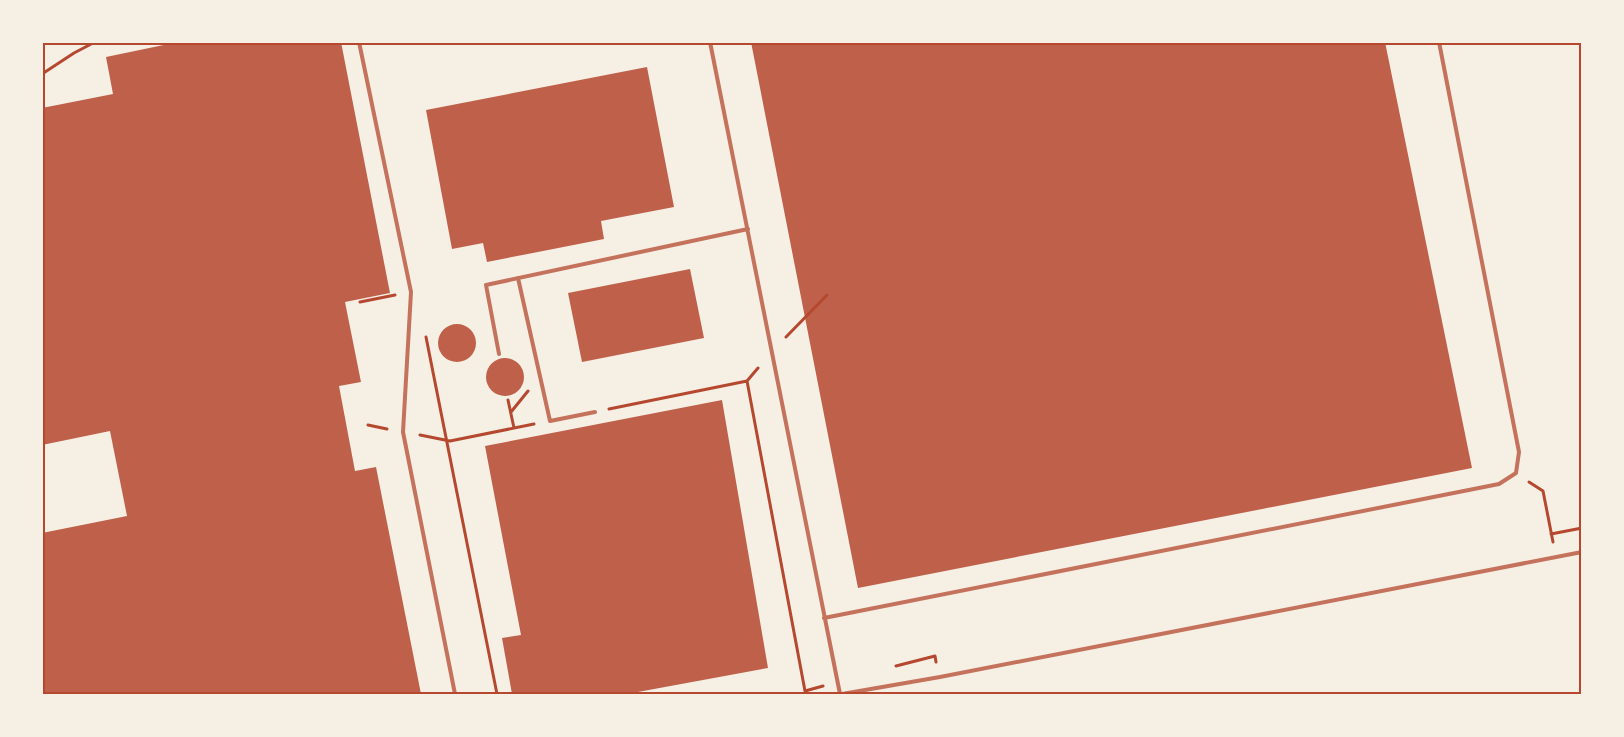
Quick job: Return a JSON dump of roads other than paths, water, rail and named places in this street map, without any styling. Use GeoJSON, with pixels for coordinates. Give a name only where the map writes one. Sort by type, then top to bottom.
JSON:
{"type":"FeatureCollection","features":[{"type":"Feature","properties":{"kind":"lane"},"geometry":{"type":"LineString","coordinates":[[359,42],[411,292],[403,432],[455,694]]}},
{"type":"Feature","properties":{"kind":"lane"},"geometry":{"type":"LineString","coordinates":[[710,42],[824,618],[841,694],[940,678],[1582,552]]}},
{"type":"Feature","properties":{"kind":"lane"},"geometry":{"type":"LineString","coordinates":[[824,618],[1499,484],[1516,473],[1519,452],[1439,42]]}},
{"type":"Feature","properties":{"kind":"lane"},"geometry":{"type":"LineString","coordinates":[[499,354],[486,285],[748,229]]}},
{"type":"Feature","properties":{"kind":"lane"},"geometry":{"type":"LineString","coordinates":[[518,278],[550,421],[595,412]]}}]}
